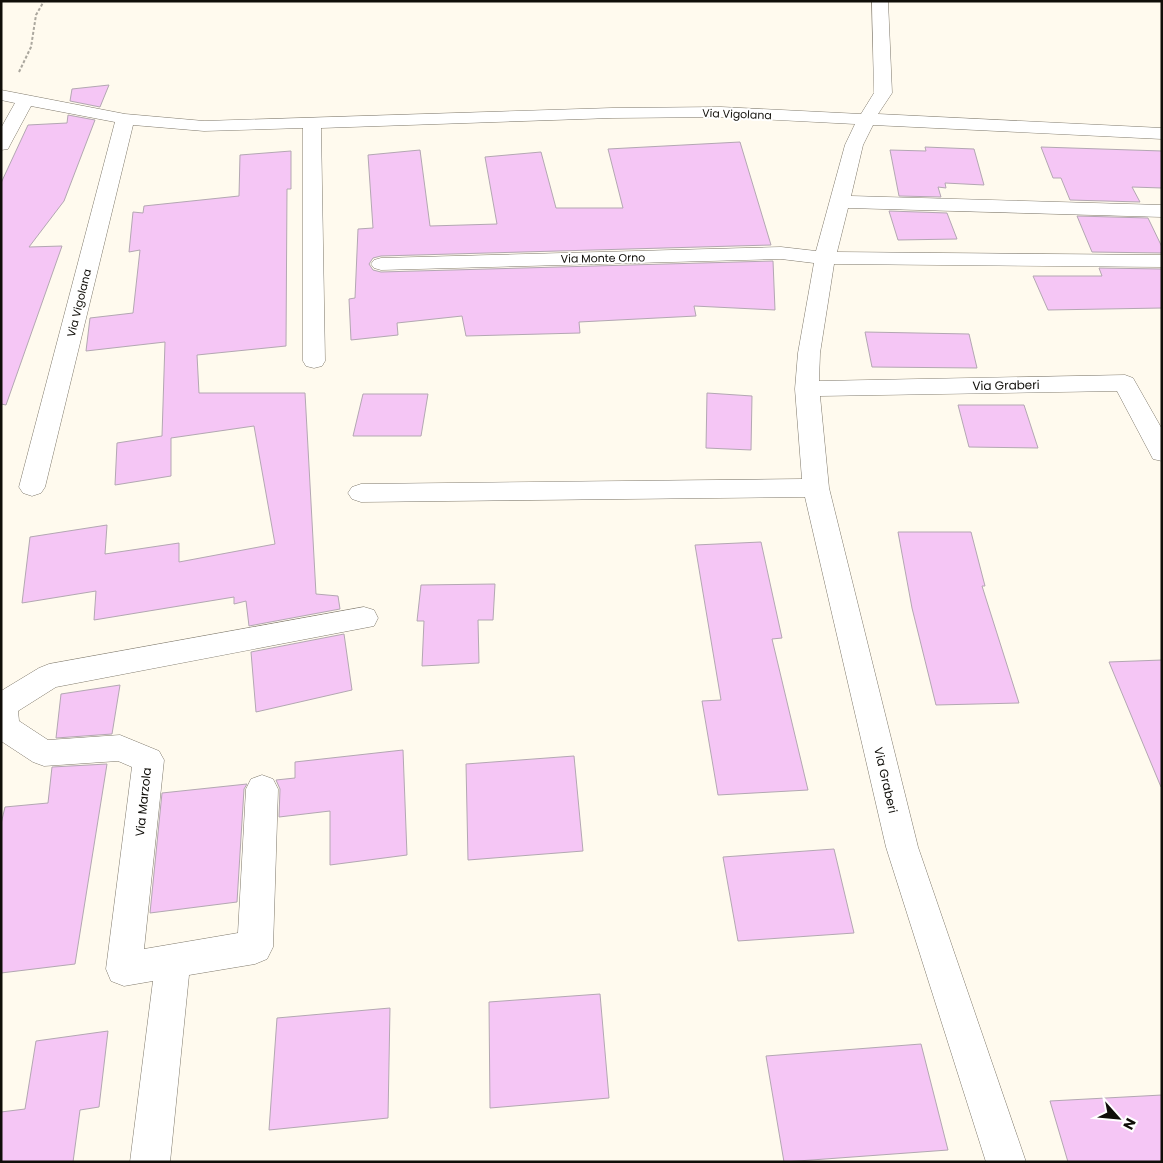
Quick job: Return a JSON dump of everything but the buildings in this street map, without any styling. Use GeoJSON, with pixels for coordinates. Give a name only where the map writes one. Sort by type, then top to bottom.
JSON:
{"type":"FeatureCollection","features":[{"type":"Feature","properties":{"kind":"street","name":"Via Graberi"},"geometry":{"type":"LineString","coordinates":[[880,1],[883,93],[866,120],[854,145],[825,258],[809,354],[808,389],[816,488],[902,847],[1006,1162]]}},
{"type":"Feature","properties":{"kind":"street","name":"Via Vigolana"},"geometry":{"type":"LineString","coordinates":[[3,96],[125,119],[204,126],[612,113],[721,112],[1162,134]]}},
{"type":"Feature","properties":{"kind":"street"},"geometry":{"type":"LineString","coordinates":[[1,144],[25,101]]}},
{"type":"Feature","properties":{"kind":"street","name":"Via Vigolana"},"geometry":{"type":"LineString","coordinates":[[32,488],[125,119]]}},
{"type":"Feature","properties":{"kind":"street"},"geometry":{"type":"LineString","coordinates":[[312,123],[314,361]]}},
{"type":"Feature","properties":{"kind":"street"},"geometry":{"type":"LineString","coordinates":[[840,202],[1162,211]]}},
{"type":"Feature","properties":{"kind":"street","name":"Via Monte Orno"},"geometry":{"type":"LineString","coordinates":[[381,264],[781,254],[825,258],[1162,261]]}},
{"type":"Feature","properties":{"kind":"street","name":"Via Graberi"},"geometry":{"type":"LineString","coordinates":[[808,389],[1125,383],[1162,453]]}},
{"type":"Feature","properties":{"kind":"street"},"geometry":{"type":"LineString","coordinates":[[360,493],[816,488]]}},
{"type":"Feature","properties":{"kind":"street","name":"Via Marzola"},"geometry":{"type":"LineString","coordinates":[[262,789],[255,947],[124,969],[148,760],[120,748],[44,753],[4,728],[2,707],[50,676],[364,618]]}},
{"type":"Feature","properties":{"kind":"street"},"geometry":{"type":"LineString","coordinates":[[150,1162],[174,961]]}},
{"type":"Feature","properties":{"kind":"path"},"geometry":{"type":"LineString","coordinates":[[3,96],[26,62],[33,40],[35,12],[44,1]]}}]}
